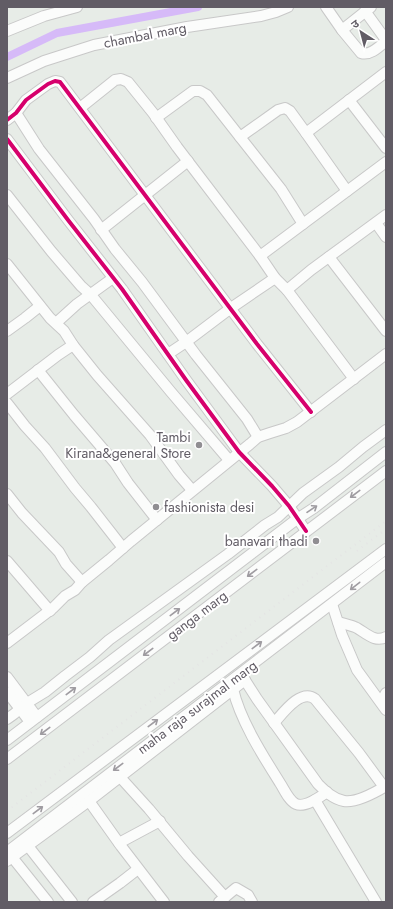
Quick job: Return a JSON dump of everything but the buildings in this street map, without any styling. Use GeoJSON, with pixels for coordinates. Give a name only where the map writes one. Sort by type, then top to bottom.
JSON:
{"type":"FeatureCollection","features":[{"type":"Feature","properties":{"kind":"street"},"geometry":{"type":"LineString","coordinates":[[7,31],[44,16],[77,7]]}},
{"type":"Feature","properties":{"kind":"street","name":"chambal marg"},"geometry":{"type":"LineString","coordinates":[[7,78],[44,61],[94,44],[186,27],[261,16],[288,7]]}},
{"type":"Feature","properties":{"kind":"street"},"geometry":{"type":"LineString","coordinates":[[326,7],[342,30],[361,53],[369,54],[386,41],[368,9],[342,30]]}},
{"type":"Feature","properties":{"kind":"street"},"geometry":{"type":"LineString","coordinates":[[306,133],[386,72]]}},
{"type":"Feature","properties":{"kind":"street"},"geometry":{"type":"LineString","coordinates":[[80,108],[115,80],[121,79],[128,82],[275,278],[287,290],[354,379]]}},
{"type":"Feature","properties":{"kind":"street"},"geometry":{"type":"LineString","coordinates":[[7,120],[16,114],[26,100],[48,84],[54,81],[60,82],[257,344],[311,412]]}},
{"type":"Feature","properties":{"kind":"street"},"geometry":{"type":"LineString","coordinates":[[156,118],[193,91],[200,91],[207,95],[281,189],[303,224]]}},
{"type":"Feature","properties":{"kind":"street"},"geometry":{"type":"LineString","coordinates":[[349,100],[386,148]]}},
{"type":"Feature","properties":{"kind":"street"},"geometry":{"type":"LineString","coordinates":[[240,137],[278,110],[285,108],[290,111],[347,191]]}},
{"type":"Feature","properties":{"kind":"street"},"geometry":{"type":"LineString","coordinates":[[16,114],[39,149],[114,249],[142,282],[186,342],[247,419],[258,437]]}},
{"type":"Feature","properties":{"kind":"street"},"geometry":{"type":"LineString","coordinates":[[7,139],[113,278],[239,452],[289,506],[306,531]]}},
{"type":"Feature","properties":{"kind":"street"},"geometry":{"type":"LineString","coordinates":[[101,230],[188,161]]}},
{"type":"Feature","properties":{"kind":"street"},"geometry":{"type":"LineString","coordinates":[[260,256],[386,162]]}},
{"type":"Feature","properties":{"kind":"street"},"geometry":{"type":"LineString","coordinates":[[7,195],[81,286],[91,294],[229,460]]}},
{"type":"Feature","properties":{"kind":"street"},"geometry":{"type":"LineString","coordinates":[[287,290],[386,215]]}},
{"type":"Feature","properties":{"kind":"street"},"geometry":{"type":"LineString","coordinates":[[376,223],[386,237]]}},
{"type":"Feature","properties":{"kind":"street"},"geometry":{"type":"LineString","coordinates":[[330,257],[386,331]]}},
{"type":"Feature","properties":{"kind":"street"},"geometry":{"type":"LineString","coordinates":[[7,264],[50,318],[64,331],[97,375],[150,435],[192,490]]}},
{"type":"Feature","properties":{"kind":"street"},"geometry":{"type":"LineString","coordinates":[[56,323],[77,304],[113,278]]}},
{"type":"Feature","properties":{"kind":"street"},"geometry":{"type":"LineString","coordinates":[[168,354],[275,278]]}},
{"type":"Feature","properties":{"kind":"street"},"geometry":{"type":"LineString","coordinates":[[7,332],[40,306]]}},
{"type":"Feature","properties":{"kind":"street"},"geometry":{"type":"LineString","coordinates":[[7,394],[58,355],[74,345]]}},
{"type":"Feature","properties":{"kind":"street"},"geometry":{"type":"LineString","coordinates":[[8,641],[50,611],[65,596],[75,590],[82,582],[177,502],[258,437],[286,428],[297,422],[386,354]]}},
{"type":"Feature","properties":{"kind":"street"},"geometry":{"type":"LineString","coordinates":[[38,370],[115,463],[128,483],[157,520]]}},
{"type":"Feature","properties":{"kind":"street"},"geometry":{"type":"LineString","coordinates":[[7,403],[45,448],[123,548]]}},
{"type":"Feature","properties":{"kind":"street"},"geometry":{"type":"LineString","coordinates":[[7,719],[45,692],[90,657],[109,640],[278,517],[303,492],[339,467],[386,430]]}},
{"type":"Feature","properties":{"kind":"street","name":"ganga marg"},"geometry":{"type":"LineString","coordinates":[[7,740],[386,452]]}},
{"type":"Feature","properties":{"kind":"street","name":"ganga marg"},"geometry":{"type":"LineString","coordinates":[[7,759],[386,471]]}},
{"type":"Feature","properties":{"kind":"street"},"geometry":{"type":"LineString","coordinates":[[7,494],[59,552],[66,564],[82,582]]}},
{"type":"Feature","properties":{"kind":"street","name":"maha raja surajmal marg"},"geometry":{"type":"LineString","coordinates":[[10,831],[386,549]]}},
{"type":"Feature","properties":{"kind":"street"},"geometry":{"type":"LineString","coordinates":[[7,561],[50,611]]}},
{"type":"Feature","properties":{"kind":"street","name":"maha raja surajmal marg"},"geometry":{"type":"LineString","coordinates":[[9,856],[243,677],[386,562]]}},
{"type":"Feature","properties":{"kind":"street"},"geometry":{"type":"LineString","coordinates":[[332,604],[357,670],[383,706]]}},
{"type":"Feature","properties":{"kind":"street"},"geometry":{"type":"LineString","coordinates":[[338,622],[358,629],[375,639],[384,640]]}},
{"type":"Feature","properties":{"kind":"street"},"geometry":{"type":"LineString","coordinates":[[233,663],[274,723],[318,784],[327,792],[345,801],[358,799],[385,786],[311,696],[299,698],[291,704],[274,723]]}},
{"type":"Feature","properties":{"kind":"street"},"geometry":{"type":"LineString","coordinates":[[7,677],[34,720]]}},
{"type":"Feature","properties":{"kind":"street"},"geometry":{"type":"LineString","coordinates":[[25,843],[89,801],[233,689],[243,677]]}},
{"type":"Feature","properties":{"kind":"street"},"geometry":{"type":"LineString","coordinates":[[233,689],[235,699],[252,736],[268,765],[291,801],[297,805],[303,805],[315,800],[327,792]]}},
{"type":"Feature","properties":{"kind":"street"},"geometry":{"type":"LineString","coordinates":[[7,692],[24,706]]}},
{"type":"Feature","properties":{"kind":"street"},"geometry":{"type":"LineString","coordinates":[[383,706],[386,693]]}},
{"type":"Feature","properties":{"kind":"street"},"geometry":{"type":"LineString","coordinates":[[120,777],[160,821],[222,900],[236,888],[248,895],[252,902]]}},
{"type":"Feature","properties":{"kind":"street"},"geometry":{"type":"LineString","coordinates":[[315,800],[376,902]]}},
{"type":"Feature","properties":{"kind":"street"},"geometry":{"type":"LineString","coordinates":[[89,801],[138,869],[164,902]]}},
{"type":"Feature","properties":{"kind":"street"},"geometry":{"type":"LineString","coordinates":[[119,843],[160,821]]}},
{"type":"Feature","properties":{"kind":"street"},"geometry":{"type":"LineString","coordinates":[[10,831],[25,843],[72,902]]}},
{"type":"Feature","properties":{"kind":"street"},"geometry":{"type":"LineString","coordinates":[[9,856],[48,902]]}},
{"type":"Feature","properties":{"kind":"street"},"geometry":{"type":"LineString","coordinates":[[93,902],[116,887],[138,869]]}},
{"type":"Feature","properties":{"kind":"waterway"},"geometry":{"type":"LineString","coordinates":[[7,57],[57,33],[198,7]]}},
{"type":"Feature","properties":{"kind":"railway"},"geometry":{"type":"LineString","coordinates":[[7,811],[386,521]]}},
{"type":"Feature","properties":{"kind":"railway"},"geometry":{"type":"LineString","coordinates":[[357,551],[386,529]]}},
{"type":"Feature","properties":{"kind":"cycle path"},"geometry":{"type":"LineString","coordinates":[[7,120],[16,113],[26,100],[48,84],[55,81],[60,82],[257,344],[311,412]]}},
{"type":"Feature","properties":{"kind":"cycle path"},"geometry":{"type":"LineString","coordinates":[[7,139],[122,289],[239,452],[289,506],[306,531]]}},
{"type":"Feature","properties":{"kind":"place","name":"Tambi Kirana&general Store"},"geometry":{"type":"Point","coordinates":[199,445]}},
{"type":"Feature","properties":{"kind":"place","name":"fashionista desi"},"geometry":{"type":"Point","coordinates":[156,507]}},
{"type":"Feature","properties":{"kind":"place","name":"banavari thadi"},"geometry":{"type":"Point","coordinates":[316,541]}}]}
